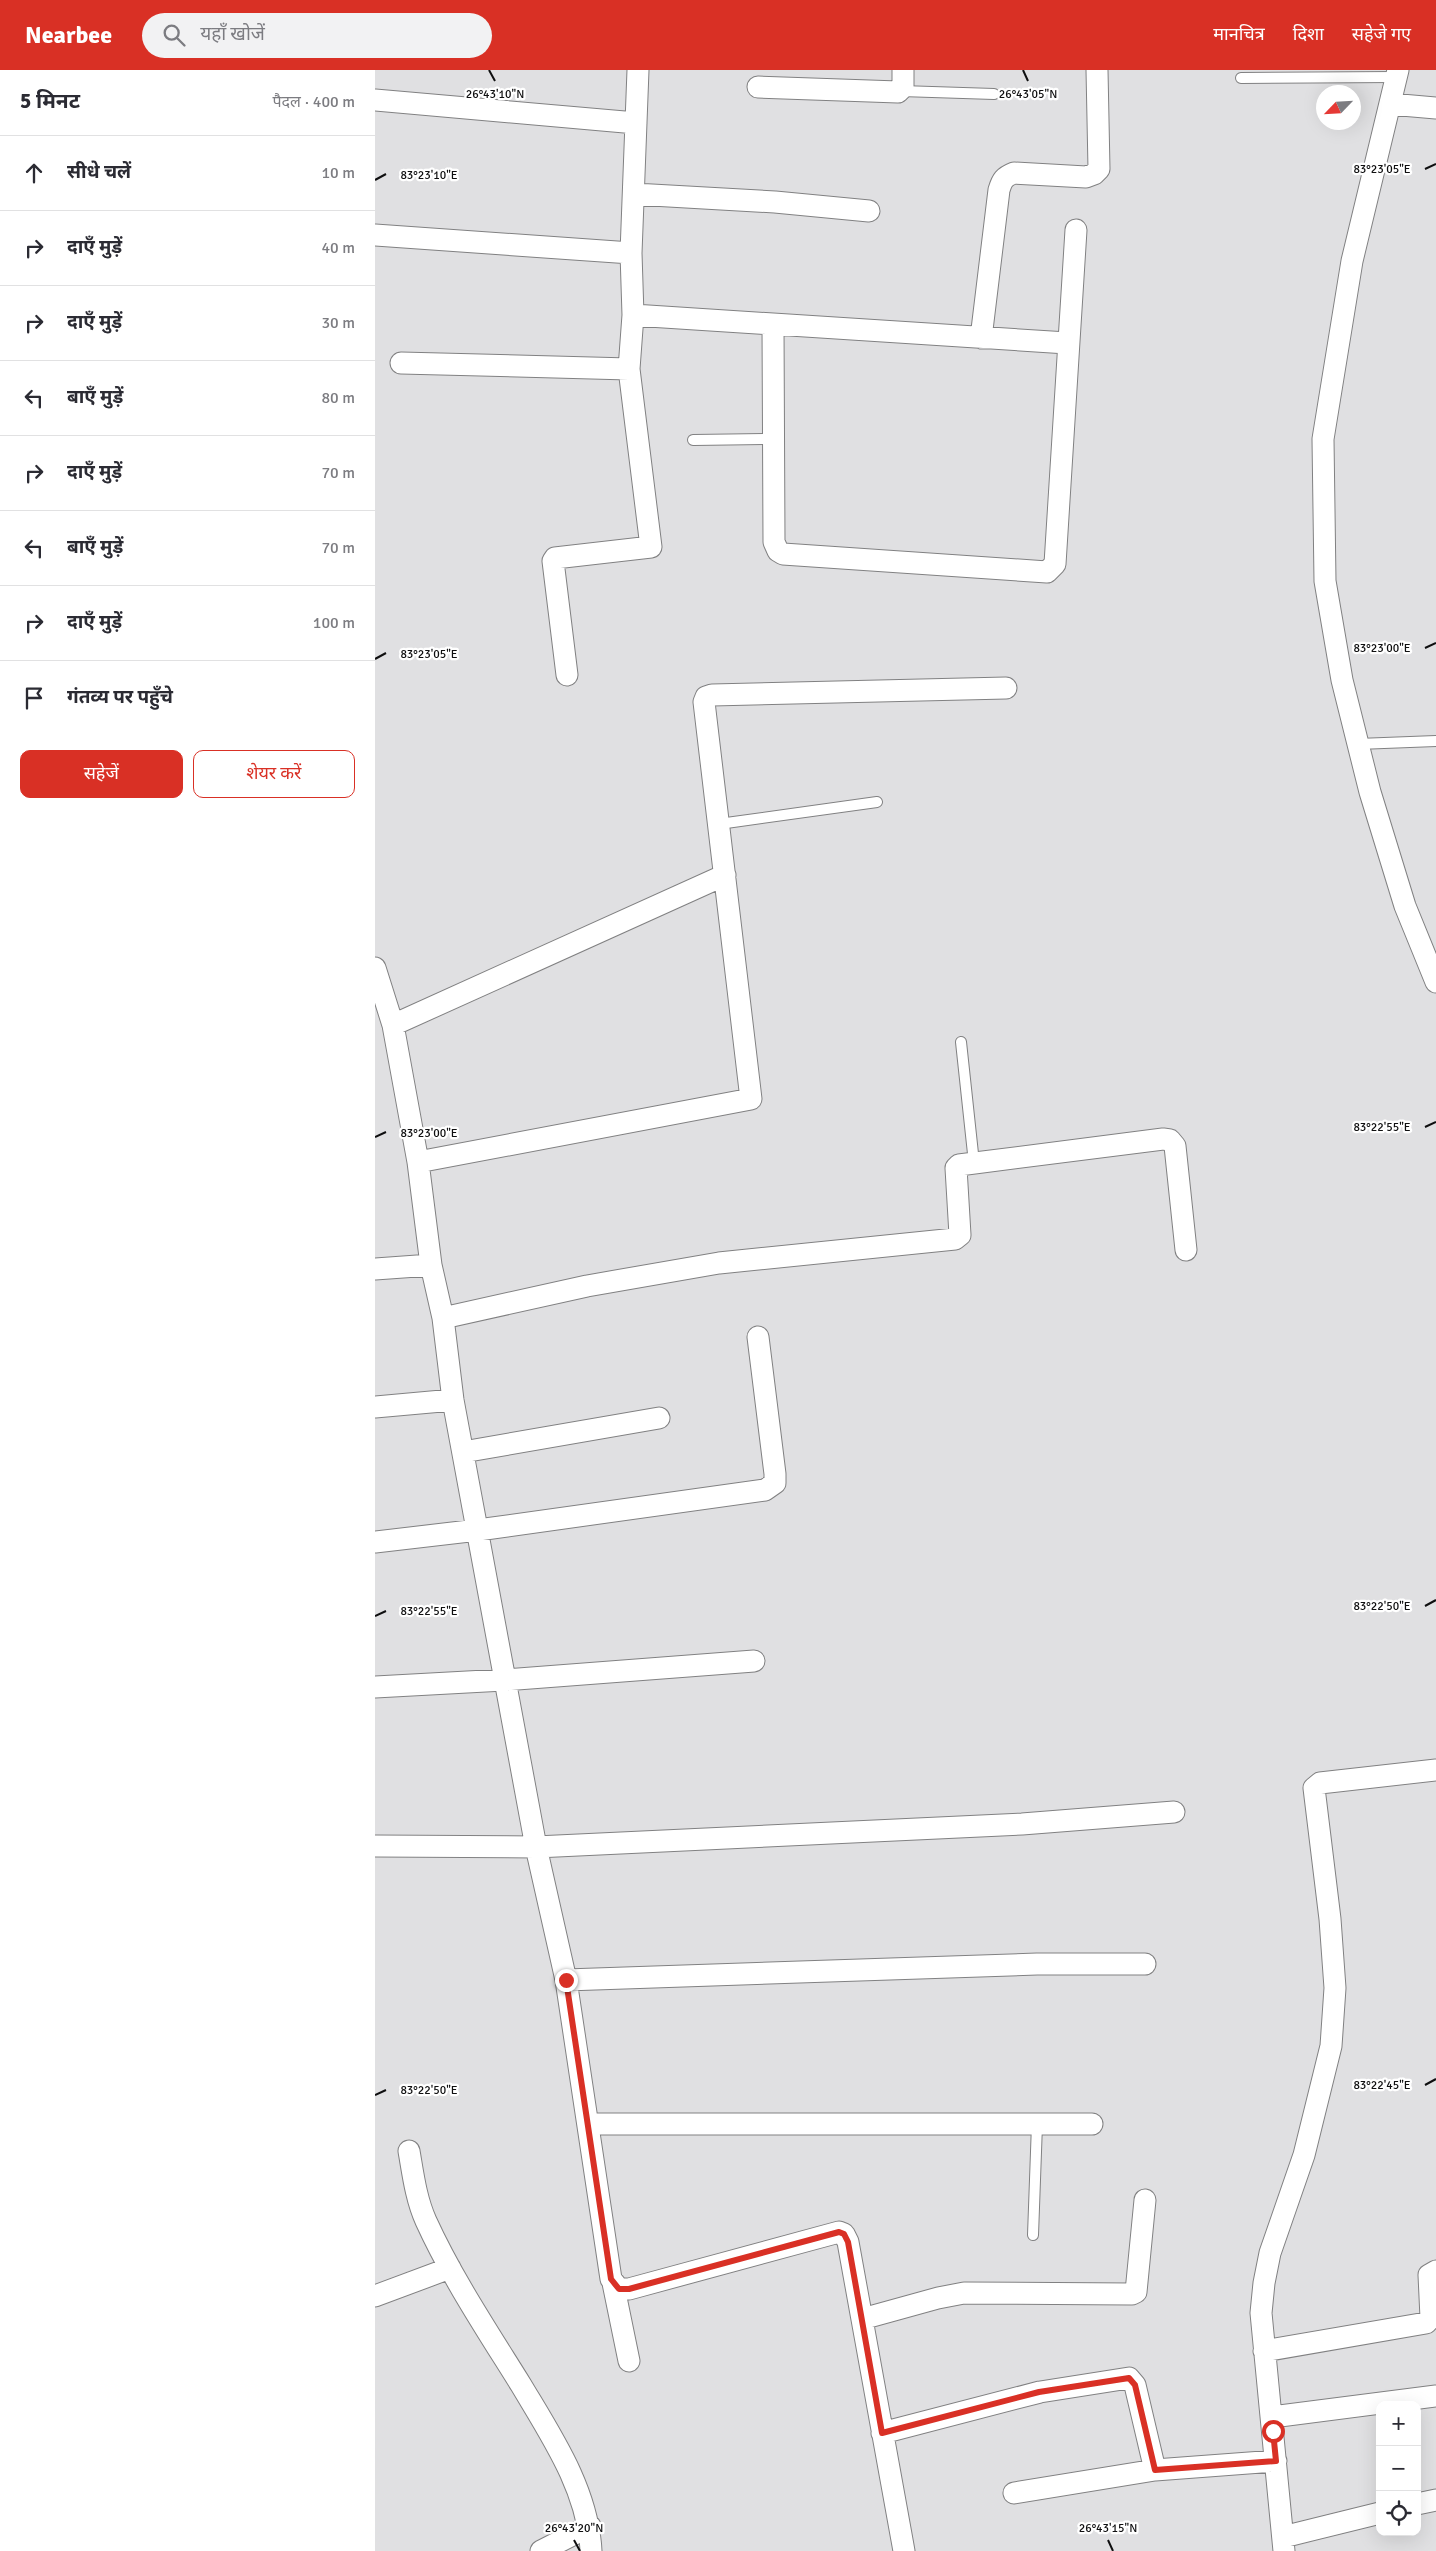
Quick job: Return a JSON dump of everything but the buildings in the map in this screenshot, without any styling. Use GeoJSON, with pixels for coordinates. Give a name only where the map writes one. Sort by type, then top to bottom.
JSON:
{"type":"FeatureCollection","features":[{"type":"Feature","properties":{"kind":"street"},"geometry":{"type":"LineString","coordinates":[[567,675],[553,561],[555,558],[651,548],[629,369],[633,315],[631,253],[638,70]]}},
{"type":"Feature","properties":{"kind":"street"},"geometry":{"type":"LineString","coordinates":[[981,338],[999,190],[1002,181],[1005,176],[1014,173],[1087,177],[1099,169],[1097,70]]}},
{"type":"Feature","properties":{"kind":"street"},"geometry":{"type":"LineString","coordinates":[[1397,74],[1352,261],[1323,440],[1325,581],[1342,680],[1358,744],[1405,906],[1436,982]]}},
{"type":"Feature","properties":{"kind":"street"},"geometry":{"type":"LineString","coordinates":[[758,88],[902,80]]}},
{"type":"Feature","properties":{"kind":"street"},"geometry":{"type":"LineString","coordinates":[[375,100],[636,123]]}},
{"type":"Feature","properties":{"kind":"street"},"geometry":{"type":"LineString","coordinates":[[1390,104],[1436,108]]}},
{"type":"Feature","properties":{"kind":"street"},"geometry":{"type":"LineString","coordinates":[[633,194],[775,202],[869,211]]}},
{"type":"Feature","properties":{"kind":"street"},"geometry":{"type":"LineString","coordinates":[[773,326],[774,542],[778,551],[783,554],[1047,572],[1055,564],[1067,343],[1076,230]]}},
{"type":"Feature","properties":{"kind":"street"},"geometry":{"type":"LineString","coordinates":[[375,235],[631,253]]}},
{"type":"Feature","properties":{"kind":"street"},"geometry":{"type":"LineString","coordinates":[[633,315],[773,326],[1067,343]]}},
{"type":"Feature","properties":{"kind":"street"},"geometry":{"type":"LineString","coordinates":[[401,363],[629,369]]}},
{"type":"Feature","properties":{"kind":"street"},"geometry":{"type":"LineString","coordinates":[[417,1162],[751,1099],[704,702],[706,697],[712,695],[1006,688]]}},
{"type":"Feature","properties":{"kind":"street"},"geometry":{"type":"LineString","coordinates":[[393,1025],[725,875]]}},
{"type":"Feature","properties":{"kind":"street"},"geometry":{"type":"LineString","coordinates":[[375,968],[393,1025],[417,1162],[431,1265],[443,1318],[453,1400],[536,1847],[566,1980],[613,2283],[629,2361]]}},
{"type":"Feature","properties":{"kind":"street"},"geometry":{"type":"LineString","coordinates":[[443,1318],[587,1286],[719,1263],[955,1239],[960,1235],[956,1168],[959,1165],[1154,1140],[1170,1140],[1175,1146],[1186,1250]]}},
{"type":"Feature","properties":{"kind":"street"},"geometry":{"type":"LineString","coordinates":[[375,1269],[431,1265]]}},
{"type":"Feature","properties":{"kind":"street"},"geometry":{"type":"LineString","coordinates":[[375,1542],[478,1530],[765,1490],[771,1487],[775,1483],[775,1474],[758,1336]]}},
{"type":"Feature","properties":{"kind":"street"},"geometry":{"type":"LineString","coordinates":[[375,1408],[453,1400]]}},
{"type":"Feature","properties":{"kind":"street"},"geometry":{"type":"LineString","coordinates":[[463,1452],[659,1418]]}},
{"type":"Feature","properties":{"kind":"street"},"geometry":{"type":"LineString","coordinates":[[375,1687],[504,1680],[754,1661]]}},
{"type":"Feature","properties":{"kind":"street"},"geometry":{"type":"LineString","coordinates":[[1376,2514],[1283,2544],[1272,2417],[1263,2351],[1261,2313],[1270,2253],[1304,2155],[1331,2046],[1335,1988],[1330,1919],[1314,1788],[1319,1782],[1436,1770]]}},
{"type":"Feature","properties":{"kind":"street"},"geometry":{"type":"LineString","coordinates":[[375,1846],[536,1847],[1021,1824],[1174,1812]]}},
{"type":"Feature","properties":{"kind":"street"},"geometry":{"type":"LineString","coordinates":[[566,1980],[1027,1964],[1145,1964]]}},
{"type":"Feature","properties":{"kind":"street"},"geometry":{"type":"LineString","coordinates":[[588,2124],[1092,2124]]}},
{"type":"Feature","properties":{"kind":"street"},"geometry":{"type":"LineString","coordinates":[[409,2151],[423,2215],[450,2268],[571,2472],[590,2526],[591,2551]]}},
{"type":"Feature","properties":{"kind":"street"},"geometry":{"type":"LineString","coordinates":[[862,2319],[938,2298],[964,2293],[1132,2294],[1136,2292],[1145,2200]]}},
{"type":"Feature","properties":{"kind":"street"},"geometry":{"type":"LineString","coordinates":[[613,2283],[619,2289],[629,2289],[839,2232],[844,2234],[848,2242],[904,2551]]}},
{"type":"Feature","properties":{"kind":"street"},"geometry":{"type":"LineString","coordinates":[[375,2296],[450,2268]]}},
{"type":"Feature","properties":{"kind":"street"},"geometry":{"type":"LineString","coordinates":[[1263,2351],[1426,2323],[1431,2318],[1429,2275],[1436,2271]]}},
{"type":"Feature","properties":{"kind":"street"},"geometry":{"type":"LineString","coordinates":[[882,2433],[1039,2392],[1129,2378],[1135,2385],[1155,2470]]}},
{"type":"Feature","properties":{"kind":"street"},"geometry":{"type":"LineString","coordinates":[[1272,2417],[1436,2396]]}},
{"type":"Feature","properties":{"kind":"street"},"geometry":{"type":"LineString","coordinates":[[1014,2493],[1155,2470],[1276,2461]]}},
{"type":"Feature","properties":{"kind":"street"},"geometry":{"type":"LineString","coordinates":[[1421,2503],[1436,2500]]}},
{"type":"Feature","properties":{"kind":"street"},"geometry":{"type":"LineString","coordinates":[[541,2551],[590,2526]]}},
{"type":"Feature","properties":{"kind":"lane"},"geometry":{"type":"LineString","coordinates":[[1241,78],[1397,74]]}},
{"type":"Feature","properties":{"kind":"lane"},"geometry":{"type":"LineString","coordinates":[[902,80],[994,94]]}},
{"type":"Feature","properties":{"kind":"lane"},"geometry":{"type":"LineString","coordinates":[[693,440],[773,439]]}},
{"type":"Feature","properties":{"kind":"lane"},"geometry":{"type":"LineString","coordinates":[[1358,744],[1436,741]]}},
{"type":"Feature","properties":{"kind":"lane"},"geometry":{"type":"LineString","coordinates":[[719,824],[877,802]]}},
{"type":"Feature","properties":{"kind":"lane"},"geometry":{"type":"LineString","coordinates":[[961,1042],[974,1163]]}},
{"type":"Feature","properties":{"kind":"lane"},"geometry":{"type":"LineString","coordinates":[[1033,2235],[1037,2124]]}},
{"type":"Feature","properties":{"kind":"route"},"geometry":{"type":"LineString","coordinates":[[566,1980],[611,2279],[619,2289],[629,2289],[839,2232],[844,2234],[848,2242],[882,2433],[1039,2392],[1129,2378],[1133,2379],[1135,2385],[1155,2470],[1276,2461],[1273,2431]]}}]}
